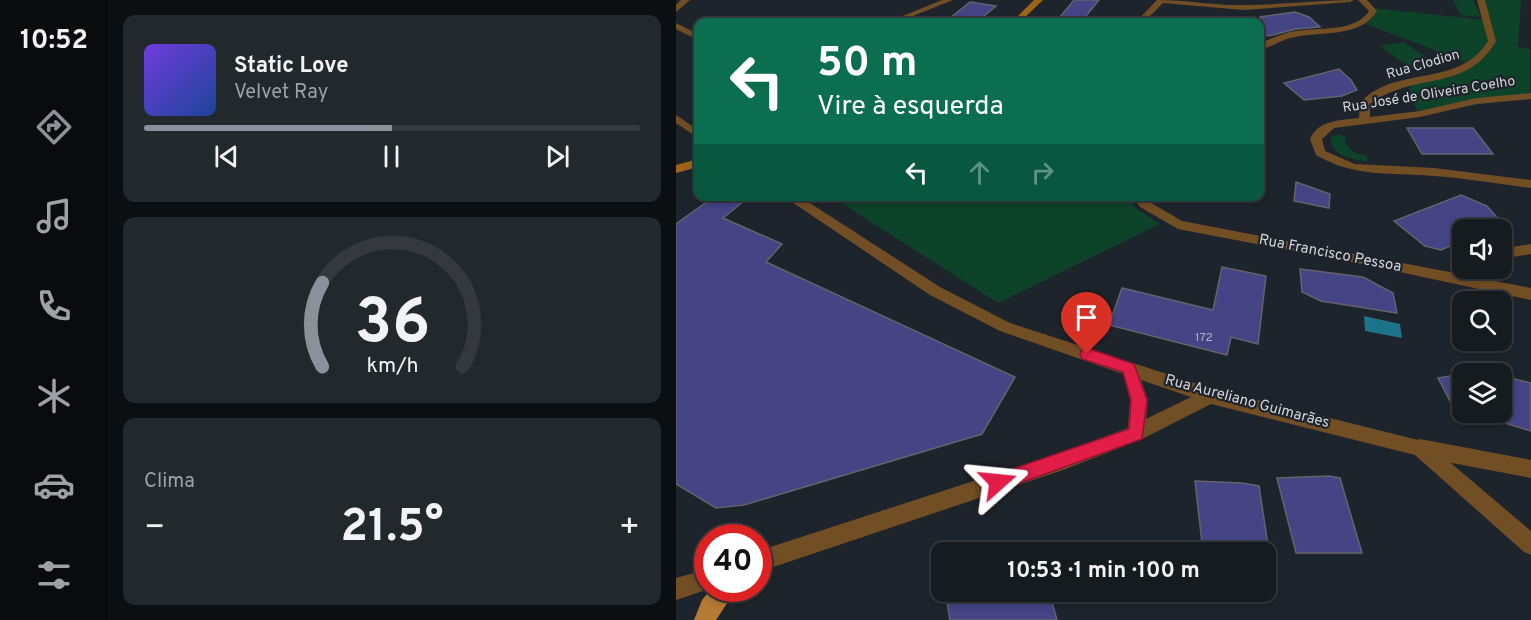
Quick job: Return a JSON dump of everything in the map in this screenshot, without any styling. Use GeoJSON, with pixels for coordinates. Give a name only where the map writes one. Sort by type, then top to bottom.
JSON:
{"type":"FeatureCollection","features":[{"type":"Feature","properties":{"kind":"main road"},"geometry":{"type":"LineString","coordinates":[[1020,18],[1039,0]]}},
{"type":"Feature","properties":{"kind":"main road"},"geometry":{"type":"LineString","coordinates":[[676,169],[694,164]]}},
{"type":"Feature","properties":{"kind":"main road"},"geometry":{"type":"LineString","coordinates":[[705,620],[715,602]]}},
{"type":"Feature","properties":{"kind":"street"},"geometry":{"type":"LineString","coordinates":[[676,10],[686,0]]}},
{"type":"Feature","properties":{"kind":"street"},"geometry":{"type":"LineString","coordinates":[[902,18],[949,0]]}},
{"type":"Feature","properties":{"kind":"street"},"geometry":{"type":"LineString","coordinates":[[1144,18],[1161,0],[1244,8],[1350,0]]}},
{"type":"Feature","properties":{"kind":"street"},"geometry":{"type":"LineString","coordinates":[[1264,45],[1295,34],[1360,25],[1369,19],[1373,11],[1362,0]]}},
{"type":"Feature","properties":{"kind":"street","name":"Rua Clodion"},"geometry":{"type":"LineString","coordinates":[[1364,121],[1365,103],[1378,93],[1399,84],[1446,74],[1472,65],[1482,57],[1492,41],[1481,0]]}},
{"type":"Feature","properties":{"kind":"street"},"geometry":{"type":"LineString","coordinates":[[676,26],[694,35]]}},
{"type":"Feature","properties":{"kind":"street","name":"Rua José de Oliveira Coelho"},"geometry":{"type":"LineString","coordinates":[[1531,96],[1476,101],[1420,114],[1331,125],[1318,134],[1316,139],[1320,153],[1352,167],[1434,172],[1531,184]]}},
{"type":"Feature","properties":{"kind":"street"},"geometry":{"type":"LineString","coordinates":[[676,118],[694,132]]}},
{"type":"Feature","properties":{"kind":"street","name":"Rua Aureliano Guimarães"},"geometry":{"type":"LineString","coordinates":[[797,201],[935,291],[1005,327],[1210,396],[1420,448],[1531,544]]}},
{"type":"Feature","properties":{"kind":"street","name":"Rua Francisco Pessoa"},"geometry":{"type":"LineString","coordinates":[[1142,201],[1178,225],[1362,259],[1531,294]]}},
{"type":"Feature","properties":{"kind":"street"},"geometry":{"type":"LineString","coordinates":[[1512,252],[1531,249]]}},
{"type":"Feature","properties":{"kind":"street"},"geometry":{"type":"LineString","coordinates":[[1487,285],[1488,279]]}},
{"type":"Feature","properties":{"kind":"street"},"geometry":{"type":"LineString","coordinates":[[1129,368],[1139,400],[1136,434]]}},
{"type":"Feature","properties":{"kind":"street"},"geometry":{"type":"LineString","coordinates":[[772,557],[1063,461],[1136,434],[1210,396]]}},
{"type":"Feature","properties":{"kind":"street"},"geometry":{"type":"LineString","coordinates":[[1420,448],[1531,469]]}},
{"type":"Feature","properties":{"kind":"street"},"geometry":{"type":"LineString","coordinates":[[676,590],[694,584]]}},
{"type":"Feature","properties":{"kind":"green space"},"geometry":{"type":"Polygon","coordinates":[[[1453,0],[1473,0],[1481,17],[1461,15],[1453,0]]]}},
{"type":"Feature","properties":{"kind":"green space"},"geometry":{"type":"Polygon","coordinates":[[[1481,0],[1521,0],[1518,47],[1530,49],[1530,96],[1420,114],[1407,94],[1413,81],[1471,64],[1366,24],[1376,14],[1371,8],[1486,20],[1481,0]]]}},
{"type":"Feature","properties":{"kind":"green space"},"geometry":{"type":"Polygon","coordinates":[[[1404,42],[1433,62],[1409,67],[1380,46],[1404,42]]]}},
{"type":"Feature","properties":{"kind":"green space"},"geometry":{"type":"Polygon","coordinates":[[[1338,134],[1346,137],[1345,143],[1353,152],[1367,156],[1367,162],[1338,153],[1334,149],[1331,138],[1338,134]]]}},
{"type":"Feature","properties":{"kind":"green space"},"geometry":{"type":"Polygon","coordinates":[[[838,201],[1130,201],[1137,209],[1160,224],[998,303],[838,201]]]}},
{"type":"Feature","properties":{"kind":"water"},"geometry":{"type":"Polygon","coordinates":[[[1364,316],[1400,324],[1402,338],[1365,331],[1364,316]]]}},
{"type":"Feature","properties":{"kind":"building"},"geometry":{"type":"Polygon","coordinates":[[[1074,0],[1099,0],[1084,18],[1059,18],[1074,0]]]}},
{"type":"Feature","properties":{"kind":"building"},"geometry":{"type":"Polygon","coordinates":[[[970,2],[996,6],[982,18],[950,18],[970,2]]]}},
{"type":"Feature","properties":{"kind":"building"},"geometry":{"type":"Polygon","coordinates":[[[1295,12],[1309,17],[1320,27],[1296,29],[1269,36],[1264,34],[1264,18],[1260,17],[1295,12]]]}},
{"type":"Feature","properties":{"kind":"building"},"geometry":{"type":"Polygon","coordinates":[[[1339,69],[1351,80],[1357,90],[1342,96],[1304,100],[1284,83],[1339,69]]]}},
{"type":"Feature","properties":{"kind":"building"},"geometry":{"type":"Polygon","coordinates":[[[1407,128],[1473,128],[1493,154],[1422,154],[1407,128]]]}},
{"type":"Feature","properties":{"kind":"building"},"geometry":{"type":"Polygon","coordinates":[[[1296,182],[1330,194],[1329,208],[1294,201],[1296,182]]]}},
{"type":"Feature","properties":{"kind":"building"},"geometry":{"type":"Polygon","coordinates":[[[1461,195],[1487,206],[1498,219],[1452,219],[1452,245],[1441,250],[1425,246],[1394,221],[1461,195]]]}},
{"type":"Feature","properties":{"kind":"building"},"geometry":{"type":"Polygon","coordinates":[[[708,201],[744,201],[723,218],[782,244],[766,262],[1015,377],[982,434],[744,505],[716,508],[676,484],[676,224],[708,201]]]}},
{"type":"Feature","properties":{"kind":"building"},"geometry":{"type":"Polygon","coordinates":[[[1222,267],[1266,276],[1258,344],[1231,337],[1227,355],[1109,325],[1122,288],[1213,310],[1222,267]]]}},
{"type":"Feature","properties":{"kind":"building"},"geometry":{"type":"Polygon","coordinates":[[[1300,269],[1363,277],[1393,293],[1397,313],[1321,301],[1302,292],[1300,269]]]}},
{"type":"Feature","properties":{"kind":"building"},"geometry":{"type":"Polygon","coordinates":[[[1452,376],[1452,405],[1438,378],[1452,376]]]}},
{"type":"Feature","properties":{"kind":"building"},"geometry":{"type":"Polygon","coordinates":[[[1512,379],[1531,383],[1531,431],[1504,423],[1512,423],[1512,379]]]}},
{"type":"Feature","properties":{"kind":"building"},"geometry":{"type":"Polygon","coordinates":[[[1329,476],[1340,478],[1362,553],[1296,553],[1277,478],[1329,476]]]}},
{"type":"Feature","properties":{"kind":"building"},"geometry":{"type":"Polygon","coordinates":[[[1195,481],[1259,486],[1267,542],[1202,542],[1195,481]]]}},
{"type":"Feature","properties":{"kind":"building"},"geometry":{"type":"Polygon","coordinates":[[[947,602],[1052,602],[1057,620],[950,620],[947,602]]]}},
{"type":"Feature","properties":{"kind":"route"},"geometry":{"type":"LineString","coordinates":[[998,482],[1136,434],[1140,411],[1139,400],[1129,368],[1087,354]]}}]}
